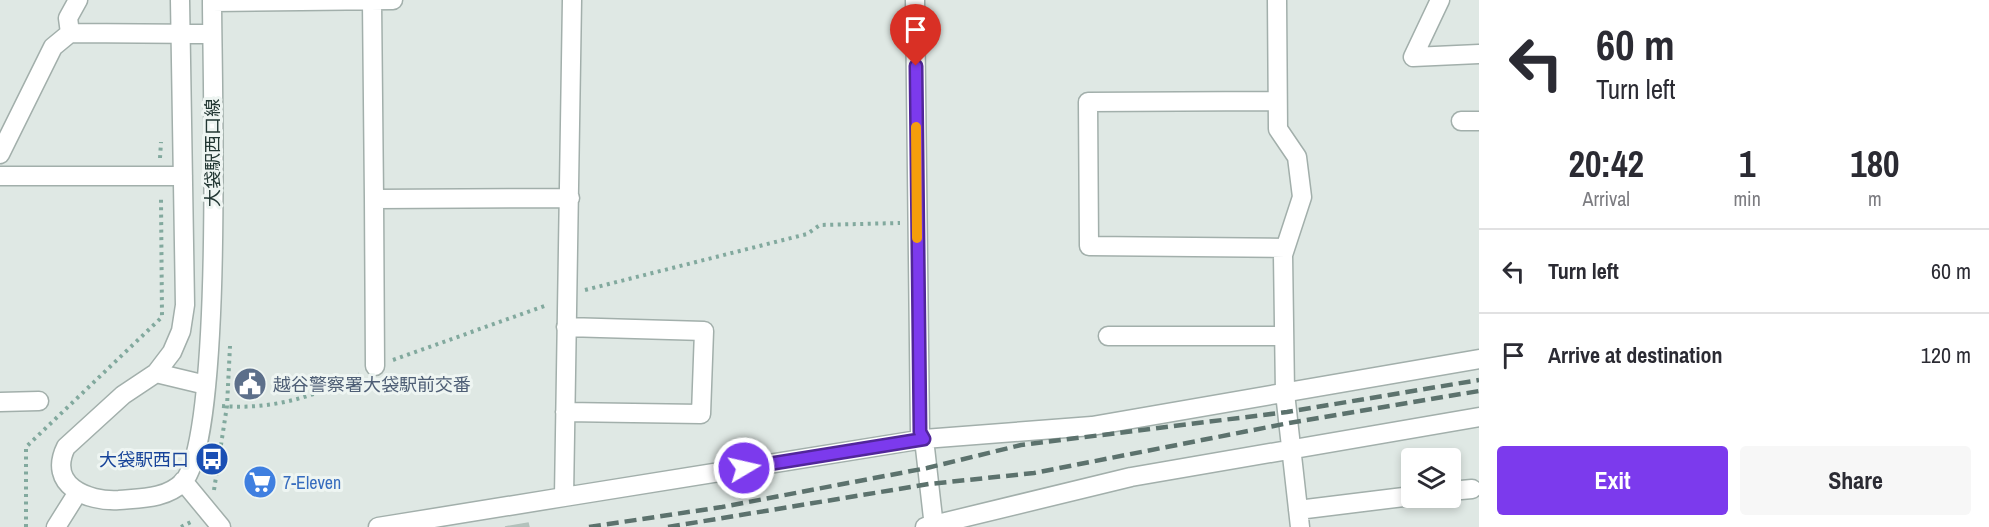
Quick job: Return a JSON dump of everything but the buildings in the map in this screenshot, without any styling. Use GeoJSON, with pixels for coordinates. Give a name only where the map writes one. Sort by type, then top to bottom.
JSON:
{"type":"FeatureCollection","features":[{"type":"Feature","properties":{"kind":"street"},"geometry":{"type":"LineString","coordinates":[[70,33],[68,18],[78,0]]}},
{"type":"Feature","properties":{"kind":"street","name":"大袋駅西口線"},"geometry":{"type":"LineString","coordinates":[[78,492],[65,481],[61,469],[62,456],[66,447],[106,410],[156,374],[172,352],[182,331],[185,305],[180,0]]}},
{"type":"Feature","properties":{"kind":"street"},"geometry":{"type":"LineString","coordinates":[[212,1],[372,2],[393,0]]}},
{"type":"Feature","properties":{"kind":"street"},"geometry":{"type":"LineString","coordinates":[[564,497],[572,0]]}},
{"type":"Feature","properties":{"kind":"street"},"geometry":{"type":"LineString","coordinates":[[915,0],[920,432],[924,439],[931,526],[1131,477],[1479,417]]}},
{"type":"Feature","properties":{"kind":"street"},"geometry":{"type":"LineString","coordinates":[[1277,0],[1278,129],[1297,157],[1302,197],[1283,255],[1285,393],[1299,518],[1401,498]]}},
{"type":"Feature","properties":{"kind":"street"},"geometry":{"type":"LineString","coordinates":[[1440,0],[1413,57],[1479,54]]}},
{"type":"Feature","properties":{"kind":"street","name":"大袋駅西口線"},"geometry":{"type":"LineString","coordinates":[[183,481],[194,455],[206,384],[211,306],[212,1]]}},
{"type":"Feature","properties":{"kind":"street"},"geometry":{"type":"LineString","coordinates":[[372,2],[375,366]]}},
{"type":"Feature","properties":{"kind":"street"},"geometry":{"type":"LineString","coordinates":[[0,154],[53,47],[70,33],[212,34]]}},
{"type":"Feature","properties":{"kind":"street"},"geometry":{"type":"LineString","coordinates":[[1276,101],[1088,102],[1089,246],[1285,248]]}},
{"type":"Feature","properties":{"kind":"street"},"geometry":{"type":"LineString","coordinates":[[1461,121],[1479,121]]}},
{"type":"Feature","properties":{"kind":"street"},"geometry":{"type":"LineString","coordinates":[[0,176],[183,176]]}},
{"type":"Feature","properties":{"kind":"street"},"geometry":{"type":"LineString","coordinates":[[374,199],[570,198]]}},
{"type":"Feature","properties":{"kind":"street"},"geometry":{"type":"LineString","coordinates":[[565,412],[701,414],[704,331],[566,327]]}},
{"type":"Feature","properties":{"kind":"street"},"geometry":{"type":"LineString","coordinates":[[1108,336],[1284,336]]}},
{"type":"Feature","properties":{"kind":"street"},"geometry":{"type":"LineString","coordinates":[[378,527],[924,439],[1092,426],[1479,359]]}},
{"type":"Feature","properties":{"kind":"street"},"geometry":{"type":"LineString","coordinates":[[156,374],[206,384]]}},
{"type":"Feature","properties":{"kind":"street"},"geometry":{"type":"LineString","coordinates":[[0,402],[39,401]]}},
{"type":"Feature","properties":{"kind":"street"},"geometry":{"type":"LineString","coordinates":[[56,527],[78,492],[93,498],[109,500],[148,498],[168,492],[183,481],[221,527]]}},
{"type":"Feature","properties":{"kind":"street"},"geometry":{"type":"LineString","coordinates":[[1461,490],[1472,489]]}},
{"type":"Feature","properties":{"kind":"path"},"geometry":{"type":"LineString","coordinates":[[160,162],[161,138]]}},
{"type":"Feature","properties":{"kind":"path"},"geometry":{"type":"LineString","coordinates":[[26,527],[26,447],[162,316],[161,189]]}},
{"type":"Feature","properties":{"kind":"path"},"geometry":{"type":"LineString","coordinates":[[566,298],[584,290],[807,234],[820,225],[916,221]]}},
{"type":"Feature","properties":{"kind":"railway"},"geometry":{"type":"LineString","coordinates":[[589,527],[722,507],[927,468],[1021,445],[1287,412],[1479,380]]}},
{"type":"Feature","properties":{"kind":"railway"},"geometry":{"type":"LineString","coordinates":[[668,527],[929,484],[1034,473],[1289,423],[1479,391]]}},
{"type":"Feature","properties":{"kind":"slow traffic"},"geometry":{"type":"LineString","coordinates":[[916,127],[917,238]]}},
{"type":"Feature","properties":{"kind":"place","name":"越谷警察署大袋駅前交番"},"geometry":{"type":"Point","coordinates":[250,384]}},
{"type":"Feature","properties":{"kind":"place","name":"大袋駅西口"},"geometry":{"type":"Point","coordinates":[212,459]}},
{"type":"Feature","properties":{"kind":"place","name":"7-Eleven"},"geometry":{"type":"Point","coordinates":[260,482]}},
{"type":"Feature","properties":{"kind":"route"},"geometry":{"type":"LineString","coordinates":[[744,468],[924,439],[920,432],[916,66]]}}]}
